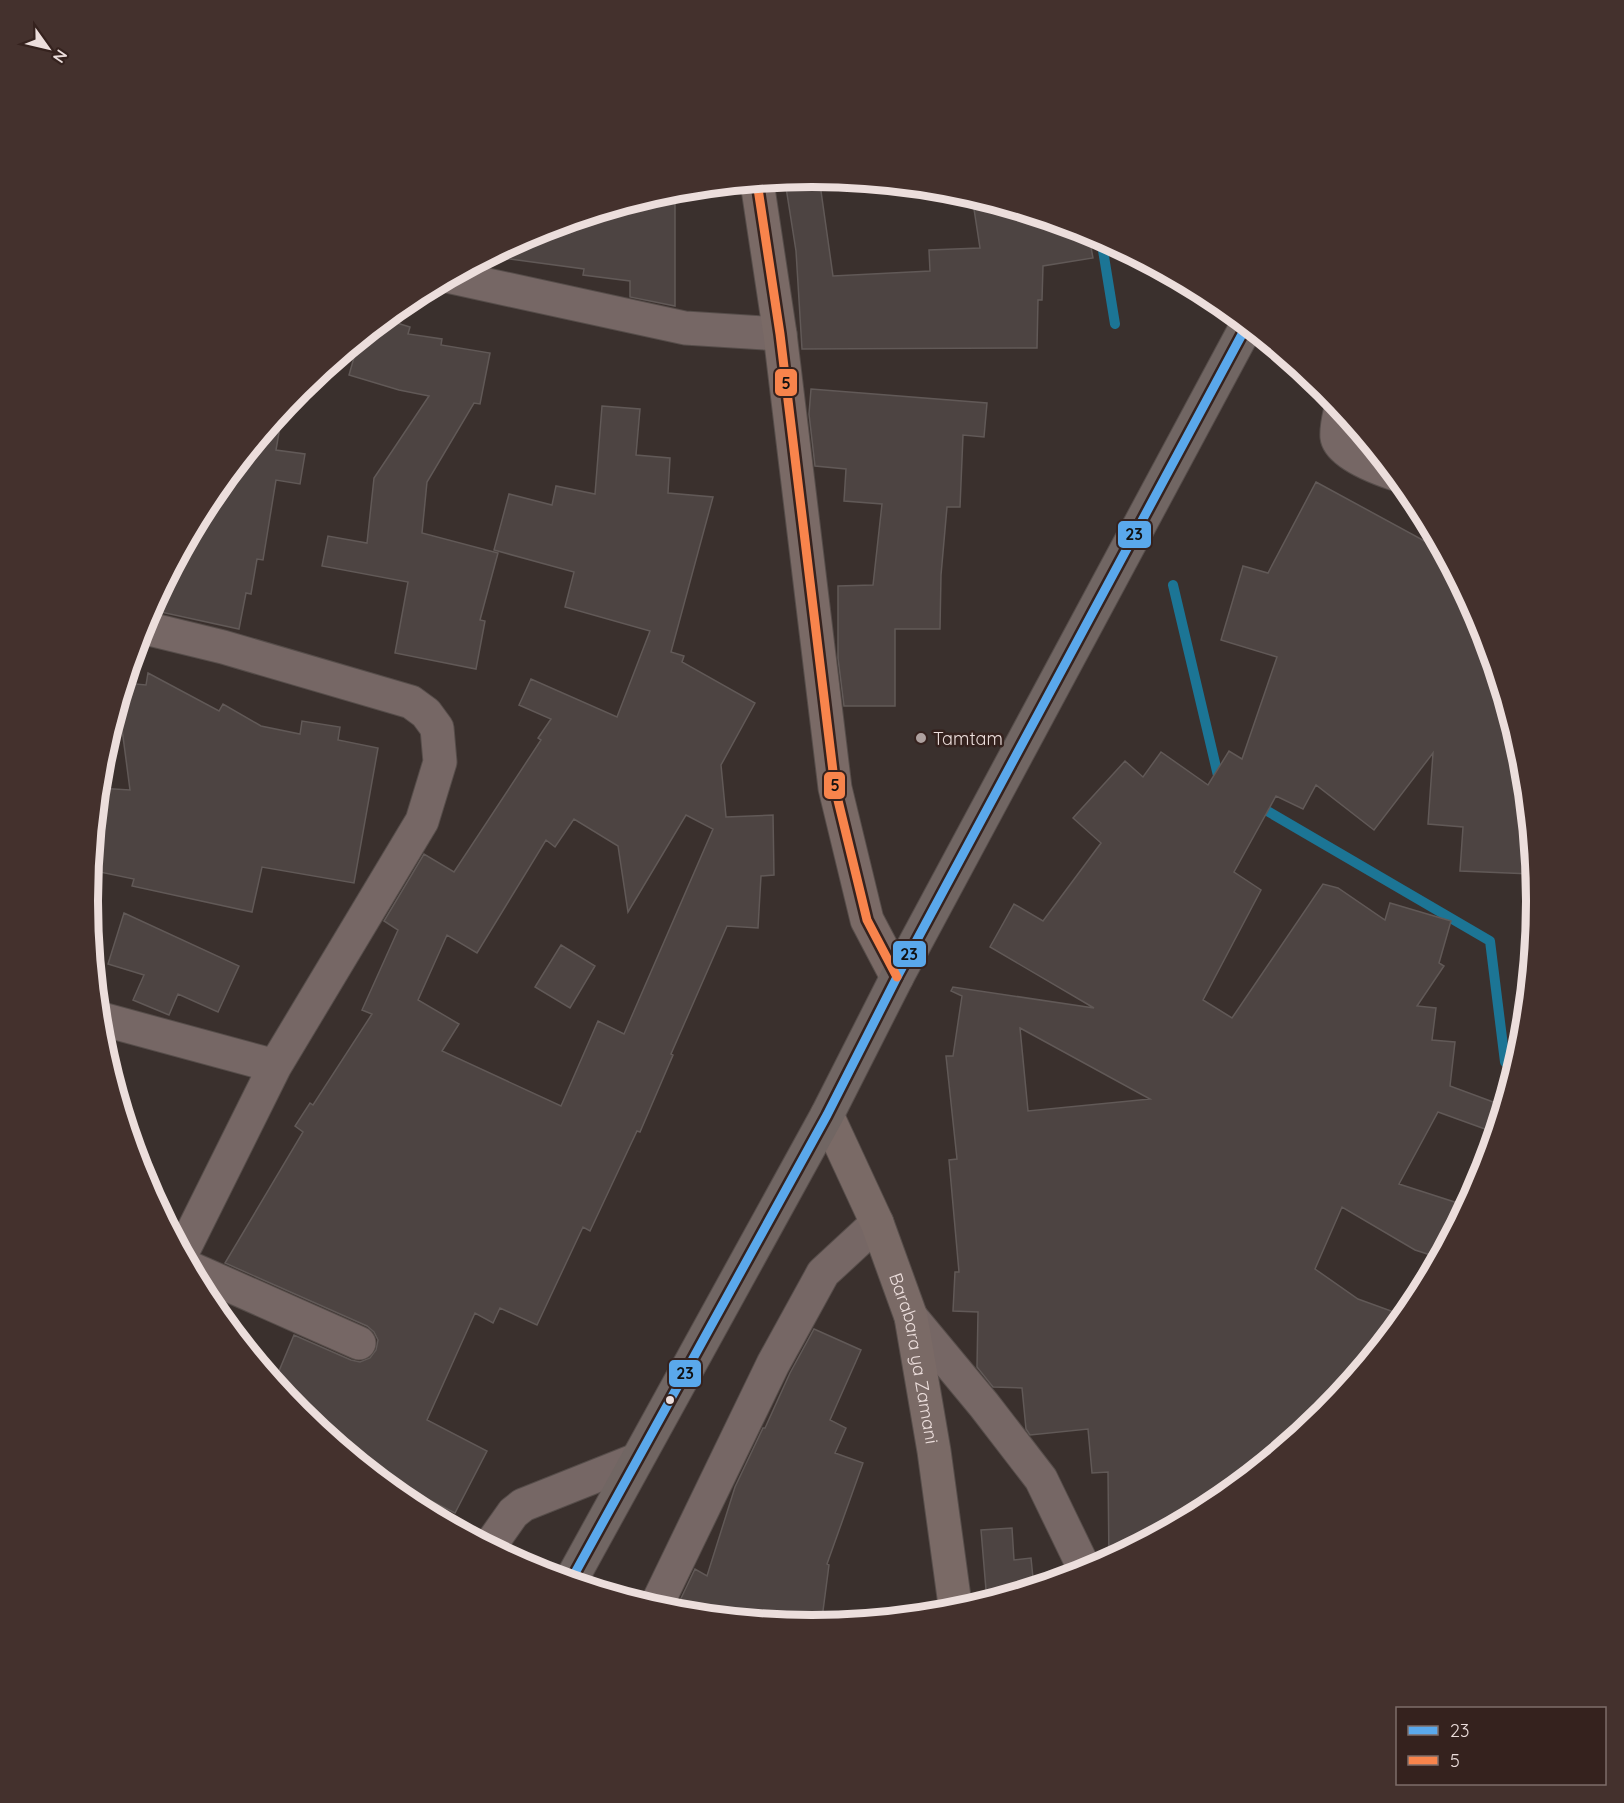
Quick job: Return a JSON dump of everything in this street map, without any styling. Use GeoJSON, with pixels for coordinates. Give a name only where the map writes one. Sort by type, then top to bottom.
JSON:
{"type":"FeatureCollection","features":[{"type":"Feature","properties":{"kind":"highway"},"geometry":{"type":"LineString","coordinates":[[574,1575],[827,1116],[897,977],[1244,332]]}},
{"type":"Feature","properties":{"kind":"main road"},"geometry":{"type":"LineString","coordinates":[[758,190],[780,334],[835,788],[867,920],[897,977]]}},
{"type":"Feature","properties":{"kind":"main road","name":"Barabara ya Zamani"},"geometry":{"type":"LineString","coordinates":[[827,1116],[878,1222],[911,1317],[934,1450],[955,1601]]}},
{"type":"Feature","properties":{"kind":"street"},"geometry":{"type":"LineString","coordinates":[[463,279],[685,328],[780,334]]}},
{"type":"Feature","properties":{"kind":"street"},"geometry":{"type":"LineString","coordinates":[[1339,419],[1336,434],[1341,445],[1366,464],[1380,469]]}},
{"type":"Feature","properties":{"kind":"street"},"geometry":{"type":"LineString","coordinates":[[151,630],[223,647],[411,702],[426,713],[437,728],[440,762],[422,821],[275,1066],[186,1245]]}},
{"type":"Feature","properties":{"kind":"street"},"geometry":{"type":"LineString","coordinates":[[108,1020],[275,1066]]}},
{"type":"Feature","properties":{"kind":"street"},"geometry":{"type":"LineString","coordinates":[[659,1599],[773,1364],[823,1273],[878,1222]]}},
{"type":"Feature","properties":{"kind":"street"},"geometry":{"type":"LineString","coordinates":[[202,1273],[359,1343]]}},
{"type":"Feature","properties":{"kind":"street"},"geometry":{"type":"LineString","coordinates":[[911,1317],[984,1405],[1041,1479],[1082,1563]]}},
{"type":"Feature","properties":{"kind":"street"},"geometry":{"type":"LineString","coordinates":[[493,1541],[513,1512],[523,1505],[636,1460]]}},
{"type":"Feature","properties":{"kind":"building"},"geometry":{"type":"Polygon","coordinates":[[[812,187],[820,187],[833,276],[930,271],[929,250],[980,248],[974,206],[1042,225],[1085,241],[1090,243],[1093,258],[1043,266],[1042,300],[1038,300],[1037,348],[802,349],[796,251],[786,188],[812,187]]]}},
{"type":"Feature","properties":{"kind":"building"},"geometry":{"type":"Polygon","coordinates":[[[675,201],[675,306],[630,297],[630,281],[583,275],[584,269],[503,258],[582,225],[627,211],[675,201]]]}},
{"type":"Feature","properties":{"kind":"building"},"geometry":{"type":"Polygon","coordinates":[[[394,322],[410,327],[408,334],[442,339],[441,345],[490,353],[480,404],[474,403],[427,482],[422,533],[498,553],[480,620],[485,621],[476,669],[395,653],[408,582],[322,566],[328,536],[367,543],[374,478],[429,396],[399,390],[349,375],[355,352],[394,322]]]}},
{"type":"Feature","properties":{"kind":"building"},"geometry":{"type":"Polygon","coordinates":[[[811,389],[987,403],[984,437],[963,435],[960,507],[947,507],[941,575],[940,629],[895,629],[895,706],[844,706],[838,658],[838,586],[873,585],[882,504],[844,501],[846,469],[815,466],[809,414],[811,389]]]}},
{"type":"Feature","properties":{"kind":"building"},"geometry":{"type":"Polygon","coordinates":[[[602,406],[640,409],[636,455],[670,458],[668,493],[713,497],[671,652],[684,656],[682,662],[755,703],[721,765],[726,817],[773,815],[774,875],[761,876],[758,928],[727,926],[640,1132],[637,1131],[590,1231],[583,1227],[537,1325],[500,1308],[493,1323],[475,1313],[427,1420],[487,1451],[455,1513],[401,1486],[377,1468],[341,1439],[277,1375],[294,1335],[360,1362],[370,1358],[376,1350],[378,1340],[374,1332],[367,1326],[225,1263],[303,1132],[295,1126],[310,1103],[313,1105],[372,1014],[362,1010],[398,930],[384,921],[424,854],[454,872],[541,740],[538,738],[551,719],[519,705],[531,679],[617,717],[650,631],[565,607],[574,572],[494,550],[509,494],[552,505],[556,486],[595,494],[602,406]],[[686,815],[628,912],[618,846],[574,819],[555,847],[546,840],[477,953],[447,935],[418,1000],[459,1024],[442,1051],[561,1106],[598,1021],[624,1034],[713,829],[686,815]]]}},
{"type":"Feature","properties":{"kind":"building"},"geometry":{"type":"Polygon","coordinates":[[[280,424],[276,450],[305,454],[300,484],[276,480],[263,560],[257,559],[251,594],[246,593],[239,629],[159,612],[193,544],[218,505],[245,467],[280,424]]]}},
{"type":"Feature","properties":{"kind":"building"},"geometry":{"type":"Polygon","coordinates":[[[1316,482],[1431,545],[1472,628],[1483,656],[1481,662],[1485,662],[1489,672],[1502,717],[1513,762],[1520,808],[1525,874],[1460,871],[1463,827],[1428,824],[1433,753],[1374,830],[1316,785],[1303,809],[1276,796],[1234,872],[1261,890],[1203,1000],[1232,1018],[1323,884],[1338,888],[1385,920],[1390,903],[1451,921],[1439,963],[1444,966],[1417,1006],[1436,1008],[1432,1040],[1455,1042],[1450,1086],[1497,1103],[1489,1131],[1438,1112],[1399,1184],[1459,1204],[1433,1256],[1415,1250],[1342,1207],[1315,1269],[1358,1299],[1396,1313],[1349,1373],[1283,1439],[1247,1468],[1209,1496],[1169,1520],[1109,1551],[1108,1472],[1092,1473],[1088,1429],[1030,1435],[1026,1429],[1022,1388],[993,1387],[977,1367],[978,1312],[953,1311],[955,1272],[959,1272],[949,1160],[957,1159],[946,1056],[953,1056],[962,996],[951,991],[953,987],[1094,1008],[990,947],[1014,904],[1043,921],[1101,843],[1073,818],[1125,761],[1143,777],[1161,752],[1208,785],[1229,751],[1242,759],[1277,657],[1221,640],[1243,566],[1268,573],[1316,482]],[[1020,1028],[1028,1111],[1150,1099],[1020,1028]]]}},
{"type":"Feature","properties":{"kind":"building"},"geometry":{"type":"Polygon","coordinates":[[[148,673],[219,711],[223,704],[261,726],[300,734],[302,721],[340,727],[338,740],[378,748],[354,883],[262,867],[252,912],[132,886],[134,879],[99,872],[107,789],[130,790],[122,729],[119,728],[122,717],[132,684],[146,685],[148,673]]]}},
{"type":"Feature","properties":{"kind":"building"},"geometry":{"type":"Polygon","coordinates":[[[124,913],[239,966],[218,1012],[178,994],[169,1015],[133,1000],[144,975],[108,964],[124,913]]]}},
{"type":"Feature","properties":{"kind":"building"},"geometry":{"type":"Polygon","coordinates":[[[561,945],[595,966],[570,1008],[535,987],[561,945]]]}},
{"type":"Feature","properties":{"kind":"building"},"geometry":{"type":"Polygon","coordinates":[[[814,1329],[861,1350],[830,1420],[846,1428],[835,1453],[863,1463],[827,1564],[829,1565],[822,1616],[719,1610],[679,1603],[695,1569],[707,1576],[735,1487],[814,1329]]]}},
{"type":"Feature","properties":{"kind":"building"},"geometry":{"type":"Polygon","coordinates":[[[1012,1528],[1014,1560],[1031,1558],[1033,1581],[986,1594],[981,1530],[1012,1528]]]}},
{"type":"Feature","properties":{"kind":"waterway"},"geometry":{"type":"LineString","coordinates":[[1103,249],[1115,324]]}},
{"type":"Feature","properties":{"kind":"waterway"},"geometry":{"type":"LineString","coordinates":[[1173,585],[1220,784]]}},
{"type":"Feature","properties":{"kind":"waterway"},"geometry":{"type":"LineString","coordinates":[[1257,805],[1490,941],[1505,1062],[1507,1064]]}},
{"type":"Feature","properties":{"kind":"transit line","name":"5"},"geometry":{"type":"LineString","coordinates":[[758,190],[780,334],[835,788],[867,920],[897,977]]}},
{"type":"Feature","properties":{"kind":"transit line","name":"23"},"geometry":{"type":"LineString","coordinates":[[574,1575],[827,1115],[897,977],[1243,332]]}},
{"type":"Feature","properties":{"kind":"place","name":"Tamtam"},"geometry":{"type":"Point","coordinates":[921,738]}}]}
